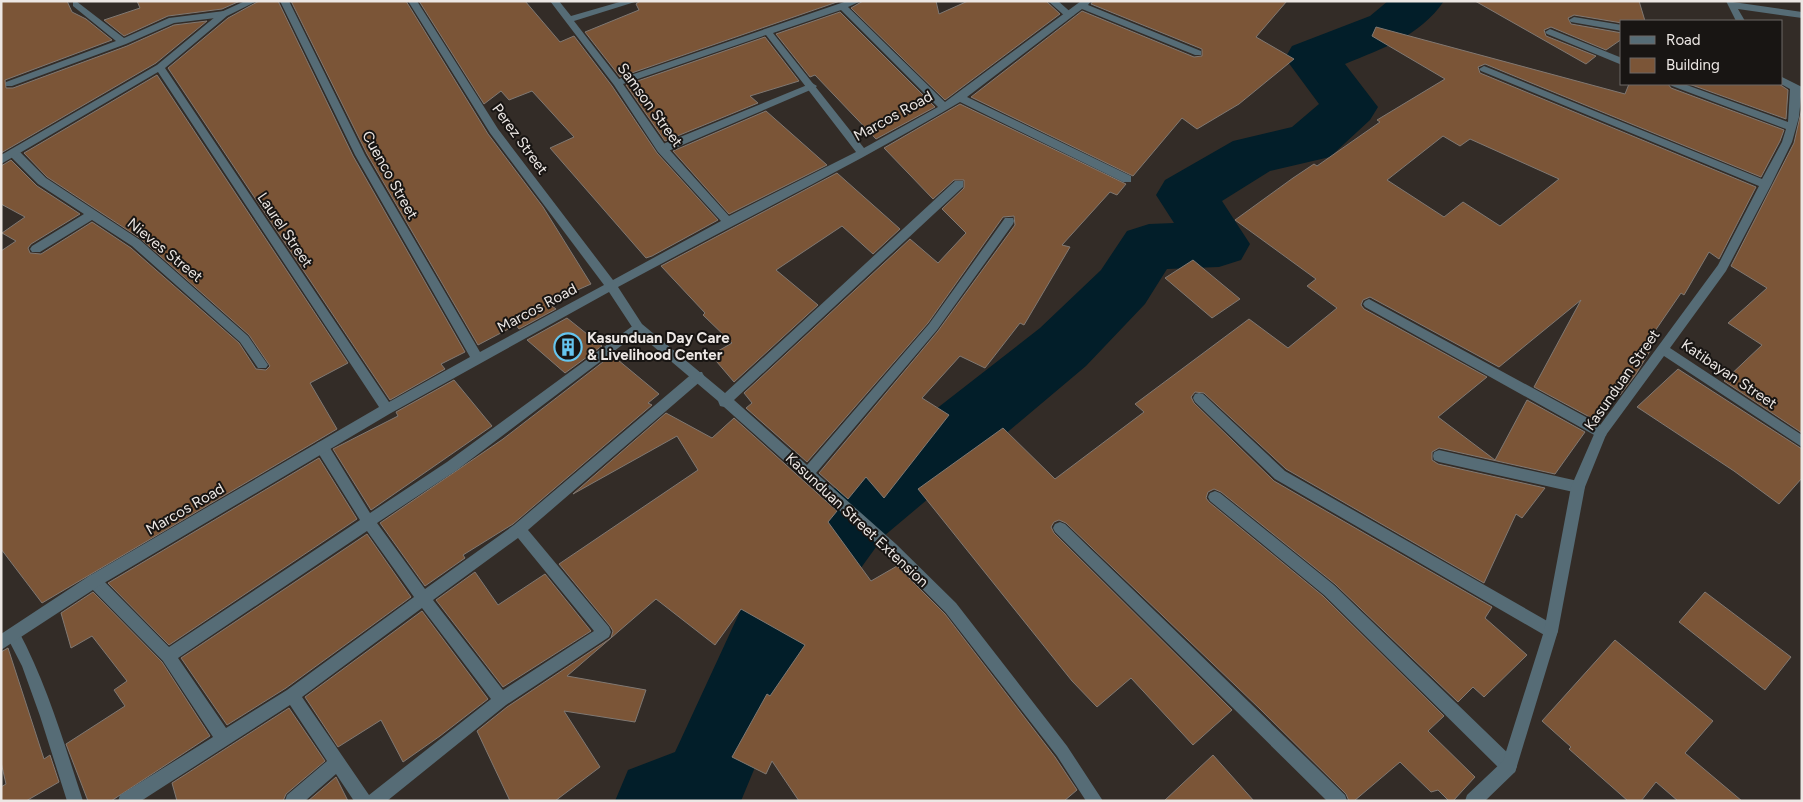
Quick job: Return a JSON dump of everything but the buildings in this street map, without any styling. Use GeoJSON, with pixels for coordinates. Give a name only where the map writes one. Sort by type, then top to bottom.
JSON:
{"type":"FeatureCollection","features":[{"type":"Feature","properties":{"kind":"street"},"geometry":{"type":"LineString","coordinates":[[1,160],[160,67],[224,14],[253,1]]}},
{"type":"Feature","properties":{"kind":"street","name":"Cuenco Street"},"geometry":{"type":"LineString","coordinates":[[284,1],[360,155],[477,358]]}},
{"type":"Feature","properties":{"kind":"street","name":"Perez Street"},"geometry":{"type":"LineString","coordinates":[[412,1],[494,131],[612,287]]}},
{"type":"Feature","properties":{"kind":"street","name":"Samson Street"},"geometry":{"type":"LineString","coordinates":[[554,1],[617,83],[662,149],[728,222]]}},
{"type":"Feature","properties":{"kind":"street"},"geometry":{"type":"LineString","coordinates":[[568,20],[634,1]]}},
{"type":"Feature","properties":{"kind":"street"},"geometry":{"type":"LineString","coordinates":[[617,83],[857,1]]}},
{"type":"Feature","properties":{"kind":"street"},"geometry":{"type":"LineString","coordinates":[[1052,1],[1069,15]]}},
{"type":"Feature","properties":{"kind":"street"},"geometry":{"type":"LineString","coordinates":[[1730,3],[1802,15]]}},
{"type":"Feature","properties":{"kind":"street"},"geometry":{"type":"LineString","coordinates":[[1730,3],[1739,20]]}},
{"type":"Feature","properties":{"kind":"street"},"geometry":{"type":"LineString","coordinates":[[76,4],[123,42]]}},
{"type":"Feature","properties":{"kind":"street"},"geometry":{"type":"LineString","coordinates":[[1084,4],[1198,53]]}},
{"type":"Feature","properties":{"kind":"street","name":"Marcos Road"},"geometry":{"type":"LineString","coordinates":[[7,639],[94,581],[387,409],[728,222],[894,136],[960,98],[1084,4]]}},
{"type":"Feature","properties":{"kind":"street"},"geometry":{"type":"LineString","coordinates":[[842,6],[944,107]]}},
{"type":"Feature","properties":{"kind":"street"},"geometry":{"type":"LineString","coordinates":[[9,84],[123,42],[172,20],[224,14]]}},
{"type":"Feature","properties":{"kind":"street"},"geometry":{"type":"LineString","coordinates":[[1574,20],[1620,28]]}},
{"type":"Feature","properties":{"kind":"street"},"geometry":{"type":"LineString","coordinates":[[767,31],[862,152]]}},
{"type":"Feature","properties":{"kind":"street"},"geometry":{"type":"LineString","coordinates":[[1550,32],[1620,61]]}},
{"type":"Feature","properties":{"kind":"street","name":"Laurel Street"},"geometry":{"type":"LineString","coordinates":[[160,67],[387,409]]}},
{"type":"Feature","properties":{"kind":"street"},"geometry":{"type":"LineString","coordinates":[[1484,69],[1766,185]]}},
{"type":"Feature","properties":{"kind":"street","name":"Kasunduan Street"},"geometry":{"type":"LineString","coordinates":[[1473,801],[1509,766],[1551,631],[1578,488],[1602,432],[1722,268],[1787,142],[1798,89],[1783,81]]}},
{"type":"Feature","properties":{"kind":"street"},"geometry":{"type":"LineString","coordinates":[[1678,85],[1791,127]]}},
{"type":"Feature","properties":{"kind":"street"},"geometry":{"type":"LineString","coordinates":[[662,149],[812,86]]}},
{"type":"Feature","properties":{"kind":"street"},"geometry":{"type":"LineString","coordinates":[[960,98],[1127,178]]}},
{"type":"Feature","properties":{"kind":"street","name":"Nieves Street"},"geometry":{"type":"LineString","coordinates":[[14,153],[42,182],[136,243],[244,339],[262,365]]}},
{"type":"Feature","properties":{"kind":"street"},"geometry":{"type":"LineString","coordinates":[[724,402],[959,184]]}},
{"type":"Feature","properties":{"kind":"street"},"geometry":{"type":"LineString","coordinates":[[36,248],[93,214]]}},
{"type":"Feature","properties":{"kind":"street"},"geometry":{"type":"LineString","coordinates":[[808,473],[933,327],[1009,221]]}},
{"type":"Feature","properties":{"kind":"street","name":"Kasunduan Street Extension"},"geometry":{"type":"LineString","coordinates":[[612,287],[638,327],[698,376],[724,402],[808,473],[891,548],[951,608],[1062,751],[1095,801]]}},
{"type":"Feature","properties":{"kind":"street"},"geometry":{"type":"LineString","coordinates":[[1369,304],[1602,432]]}},
{"type":"Feature","properties":{"kind":"street"},"geometry":{"type":"LineString","coordinates":[[168,656],[452,466],[638,327]]}},
{"type":"Feature","properties":{"kind":"street","name":"Katibayan Street"},"geometry":{"type":"LineString","coordinates":[[1662,349],[1802,442]]}},
{"type":"Feature","properties":{"kind":"street"},"geometry":{"type":"LineString","coordinates":[[126,801],[292,695],[519,530],[698,376]]}},
{"type":"Feature","properties":{"kind":"street"},"geometry":{"type":"LineString","coordinates":[[1199,398],[1280,475],[1551,631]]}},
{"type":"Feature","properties":{"kind":"street"},"geometry":{"type":"LineString","coordinates":[[322,447],[346,490],[423,599],[501,700]]}},
{"type":"Feature","properties":{"kind":"street"},"geometry":{"type":"LineString","coordinates":[[1439,456],[1578,488]]}},
{"type":"Feature","properties":{"kind":"street"},"geometry":{"type":"LineString","coordinates":[[1216,497],[1329,590],[1509,766]]}},
{"type":"Feature","properties":{"kind":"street"},"geometry":{"type":"LineString","coordinates":[[1060,528],[1339,801]]}},
{"type":"Feature","properties":{"kind":"street"},"geometry":{"type":"LineString","coordinates":[[374,801],[501,700],[604,632],[519,530]]}},
{"type":"Feature","properties":{"kind":"street"},"geometry":{"type":"LineString","coordinates":[[94,581],[168,656],[223,738]]}},
{"type":"Feature","properties":{"kind":"street"},"geometry":{"type":"LineString","coordinates":[[7,639],[28,663],[48,716],[75,801]]}},
{"type":"Feature","properties":{"kind":"street"},"geometry":{"type":"LineString","coordinates":[[292,695],[364,801]]}},
{"type":"Feature","properties":{"kind":"street"},"geometry":{"type":"LineString","coordinates":[[293,801],[338,762]]}},
{"type":"Feature","properties":{"kind":"waterway"},"geometry":{"type":"LineString","coordinates":[[659,801],[704,786],[777,619],[858,513],[1063,347],[1123,287],[1149,247],[1219,244],[1186,195],[1253,155],[1310,143],[1351,107],[1311,58],[1388,27],[1419,1]]}},
{"type":"Feature","properties":{"kind":"place","name":"Kasunduan Day Care & Livelihood Center"},"geometry":{"type":"Point","coordinates":[568,347]}}]}
